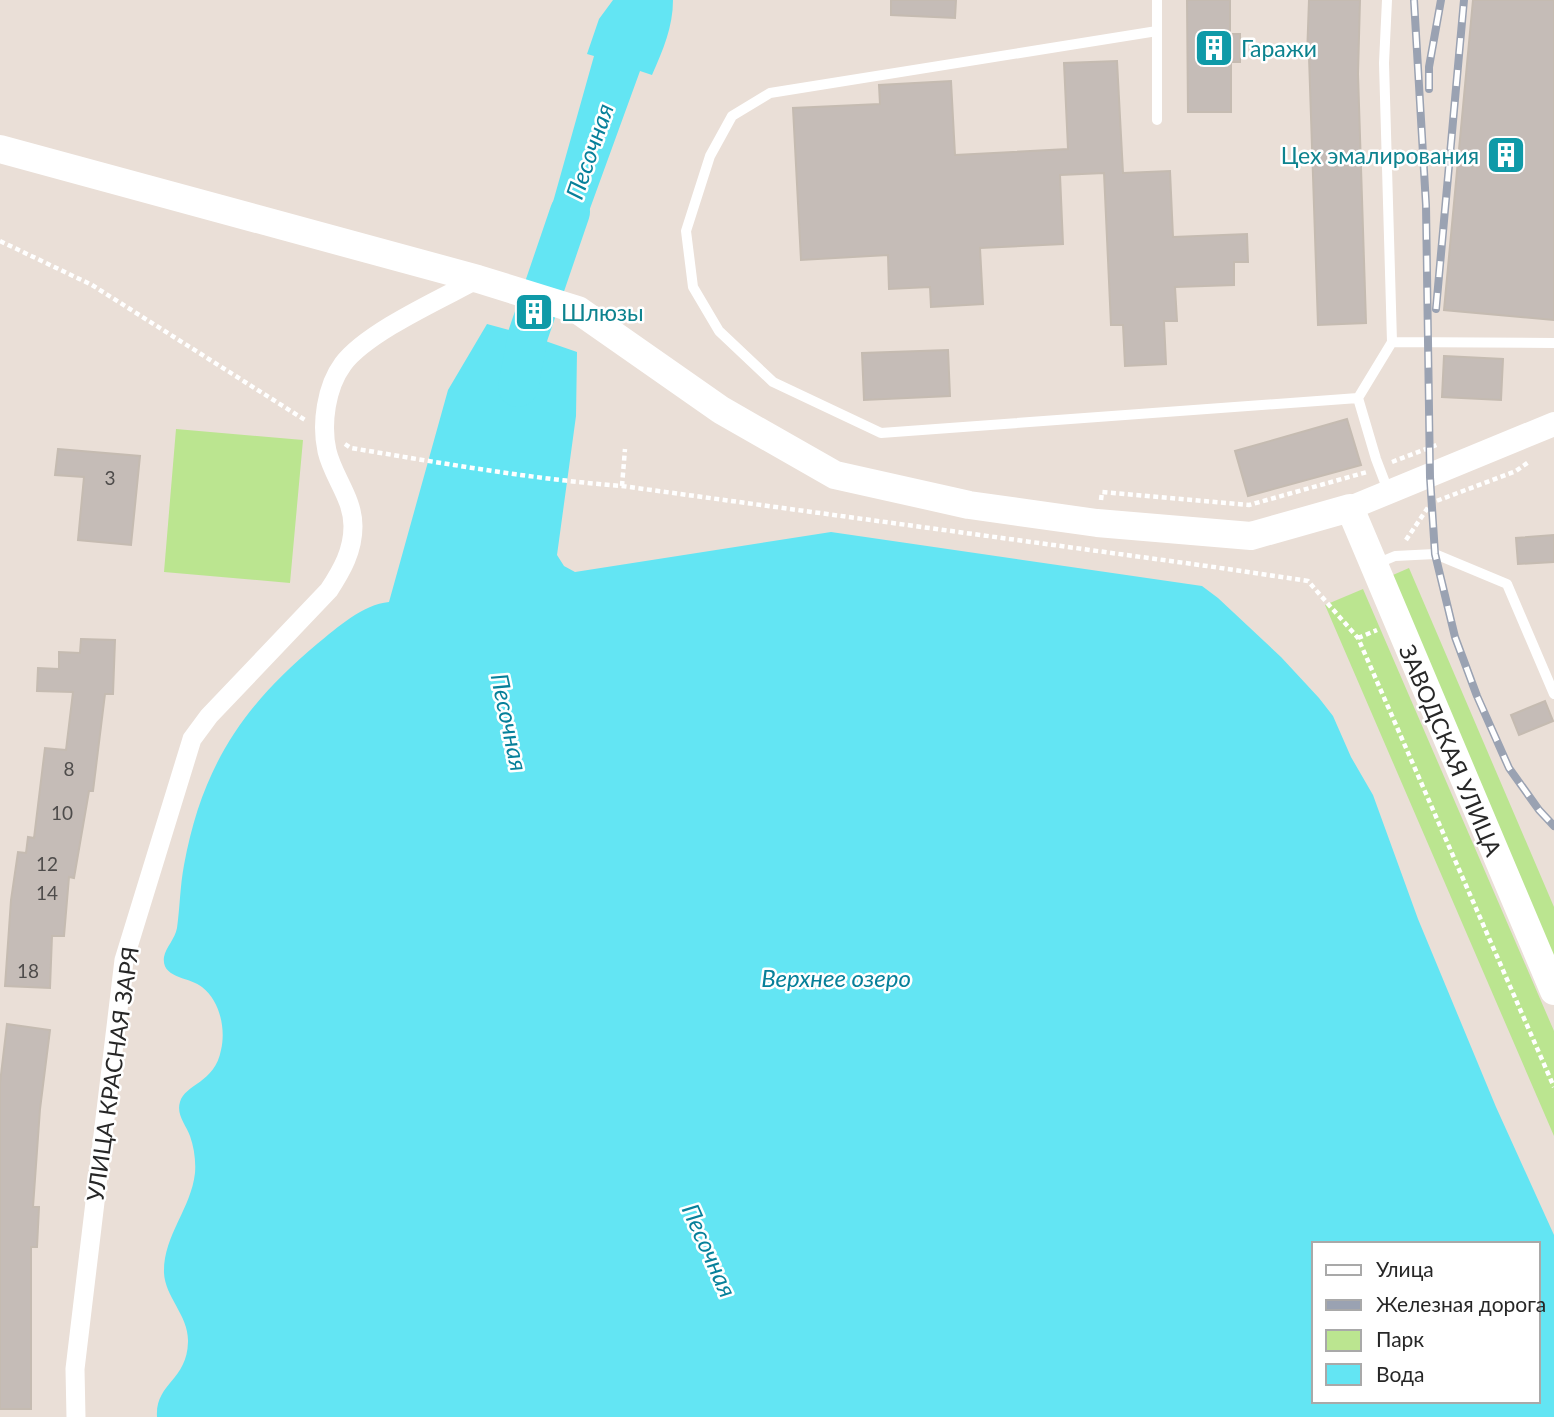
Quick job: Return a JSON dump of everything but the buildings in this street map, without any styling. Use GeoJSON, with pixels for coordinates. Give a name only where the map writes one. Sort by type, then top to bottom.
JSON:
{"type":"FeatureCollection","features":[{"type":"Feature","properties":{"kind":"main road"},"geometry":{"type":"LineString","coordinates":[[0,149],[478,279],[578,310],[721,410],[835,475],[1096,537],[1251,536],[1350,508]]}},
{"type":"Feature","properties":{"kind":"main road","name":"ЗАВОДСКАЯ УЛИЦА"},"geometry":{"type":"LineString","coordinates":[[1350,508],[1384,561],[1554,991]]}},
{"type":"Feature","properties":{"kind":"street"},"geometry":{"type":"LineString","coordinates":[[326,433],[325,412],[330,392],[343,364],[370,338],[478,279]]}},
{"type":"Feature","properties":{"kind":"street"},"geometry":{"type":"LineString","coordinates":[[1350,508],[1554,424]]}},
{"type":"Feature","properties":{"kind":"street","name":"УЛИЦА КРАСНАЯ ЗАРЯ"},"geometry":{"type":"LineString","coordinates":[[76,1417],[75,1369],[124,960],[192,739],[209,716],[329,590],[351,547],[354,526],[351,506],[327,451],[326,433]]}},
{"type":"Feature","properties":{"kind":"lane"},"geometry":{"type":"LineString","coordinates":[[1157,0],[1157,120]]}},
{"type":"Feature","properties":{"kind":"lane"},"geometry":{"type":"LineString","coordinates":[[1387,0],[1384,63],[1392,342],[1357,398],[1389,493]]}},
{"type":"Feature","properties":{"kind":"lane"},"geometry":{"type":"LineString","coordinates":[[1157,31],[770,93],[732,117],[710,156],[687,231],[693,287],[719,331],[773,382],[881,433],[1357,398]]}},
{"type":"Feature","properties":{"kind":"lane"},"geometry":{"type":"LineString","coordinates":[[1392,342],[1554,343]]}},
{"type":"Feature","properties":{"kind":"lane"},"geometry":{"type":"LineString","coordinates":[[1384,561],[1435,554],[1507,584],[1554,694]]}},
{"type":"Feature","properties":{"kind":"path"},"geometry":{"type":"LineString","coordinates":[[0,241],[92,285],[351,448],[575,482],[1096,537],[1308,581],[1358,638],[1554,1087]]}},
{"type":"Feature","properties":{"kind":"path"},"geometry":{"type":"LineString","coordinates":[[1391,462],[1441,443]]}},
{"type":"Feature","properties":{"kind":"path"},"geometry":{"type":"LineString","coordinates":[[622,486],[625,449]]}},
{"type":"Feature","properties":{"kind":"path"},"geometry":{"type":"LineString","coordinates":[[1384,561],[1432,503],[1516,471],[1535,458]]}},
{"type":"Feature","properties":{"kind":"path"},"geometry":{"type":"LineString","coordinates":[[1096,537],[1102,492],[1249,505],[1379,467]]}},
{"type":"Feature","properties":{"kind":"green space"},"geometry":{"type":"Polygon","coordinates":[[[176,429],[303,440],[290,583],[164,572],[176,429]]]}},
{"type":"Feature","properties":{"kind":"green space"},"geometry":{"type":"Polygon","coordinates":[[[1409,568],[1554,907],[1554,972],[1386,578],[1409,568]]]}},
{"type":"Feature","properties":{"kind":"green space"},"geometry":{"type":"Polygon","coordinates":[[[1363,589],[1554,1031],[1554,1136],[1325,605],[1363,589]]]}},
{"type":"Feature","properties":{"kind":"water"},"geometry":{"type":"Polygon","coordinates":[[[613,0],[673,0],[671,20],[652,75],[640,71],[568,269],[537,259],[594,56],[587,54],[599,19],[613,0]]]}},
{"type":"Feature","properties":{"kind":"water","name":"Верхнее озеро"},"geometry":{"type":"Polygon","coordinates":[[[487,324],[577,352],[576,416],[557,555],[564,566],[575,572],[831,532],[1202,586],[1281,657],[1319,698],[1333,716],[1351,757],[1373,795],[1418,919],[1496,1107],[1554,1235],[1554,1417],[157,1417],[161,1396],[182,1365],[188,1342],[185,1324],[168,1290],[164,1273],[168,1247],[188,1199],[195,1173],[193,1145],[180,1116],[179,1107],[183,1096],[213,1070],[221,1050],[223,1033],[217,1008],[208,993],[197,984],[172,974],[164,964],[165,953],[177,928],[183,873],[192,830],[214,769],[229,741],[267,691],[342,624],[370,607],[389,602],[448,390],[487,324]]]}},
{"type":"Feature","properties":{"kind":"waterway","name":"Песочная"},"geometry":{"type":"LineString","coordinates":[[518,387],[528,335],[570,212]]}},
{"type":"Feature","properties":{"kind":"railway"},"geometry":{"type":"LineString","coordinates":[[1414,0],[1426,205],[1430,477],[1435,554],[1455,637],[1477,696],[1509,768],[1554,826]]}},
{"type":"Feature","properties":{"kind":"railway"},"geometry":{"type":"LineString","coordinates":[[1429,89],[1429,67],[1441,0]]}},
{"type":"Feature","properties":{"kind":"railway"},"geometry":{"type":"LineString","coordinates":[[1436,309],[1464,0]]}},
{"type":"Feature","properties":{"kind":"place","name":"Гаражи"},"geometry":{"type":"Point","coordinates":[1214,48]}},
{"type":"Feature","properties":{"kind":"place","name":"Цех эмалирования"},"geometry":{"type":"Point","coordinates":[1506,155]}},
{"type":"Feature","properties":{"kind":"place","name":"Шлюзы"},"geometry":{"type":"Point","coordinates":[534,312]}}]}
